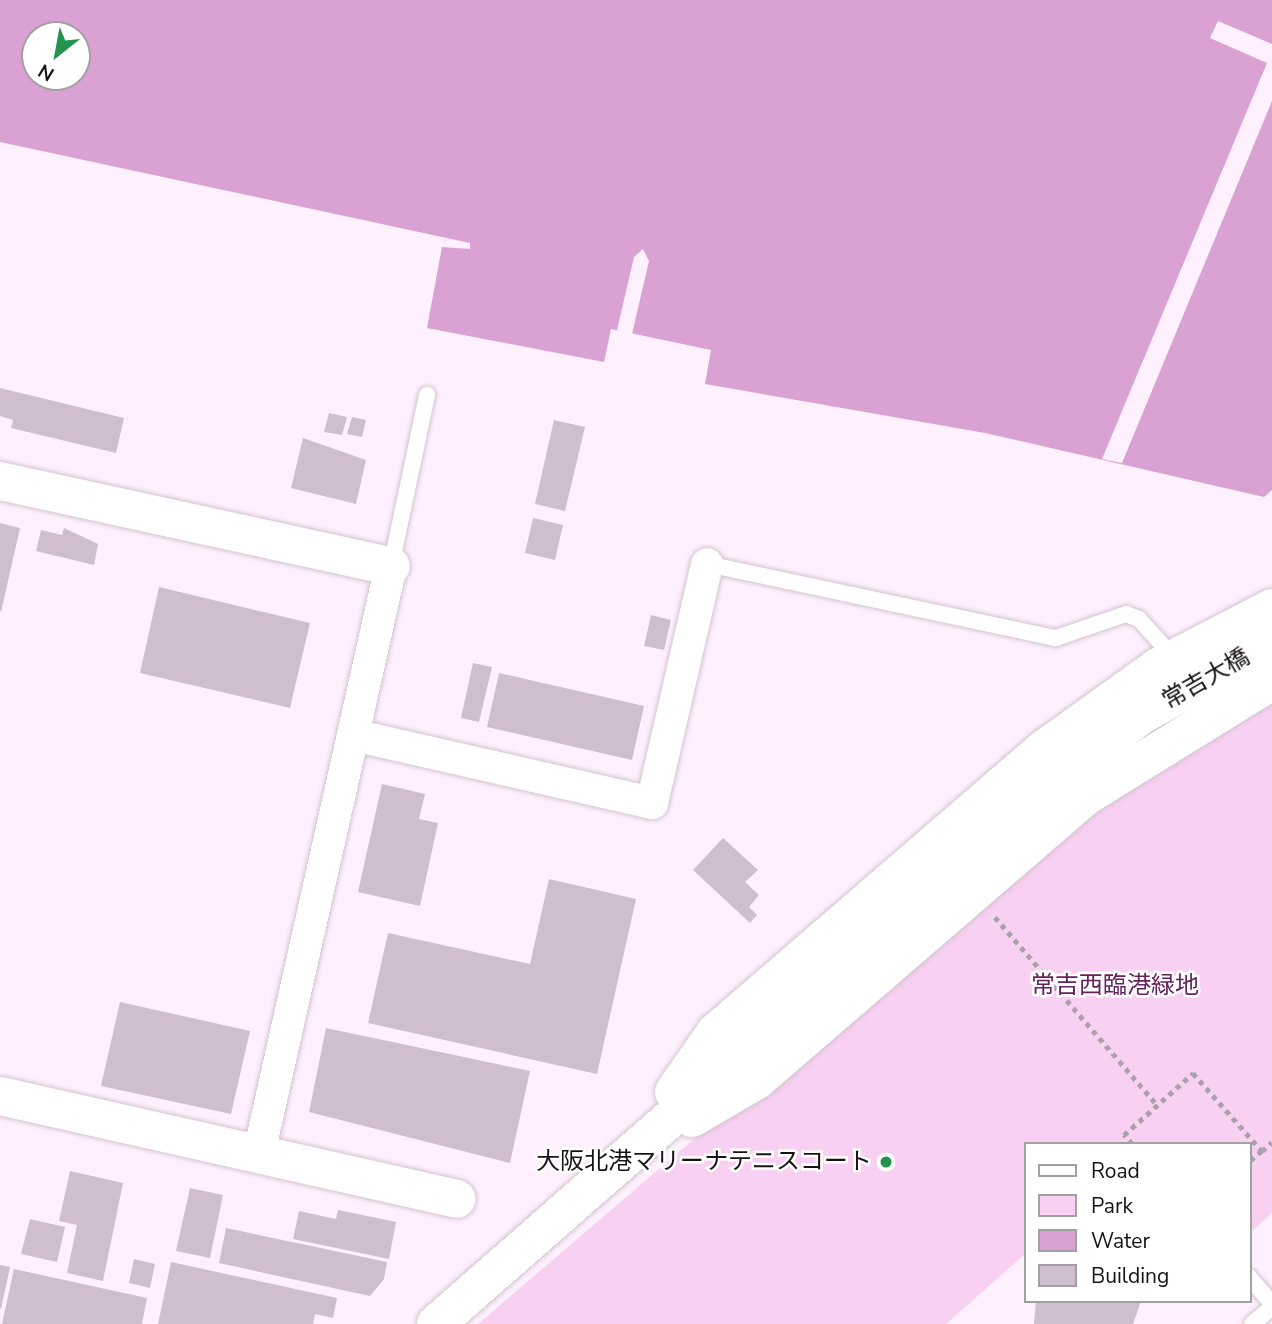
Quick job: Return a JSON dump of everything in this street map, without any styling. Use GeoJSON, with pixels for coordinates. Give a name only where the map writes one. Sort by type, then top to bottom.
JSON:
{"type":"FeatureCollection","features":[{"type":"Feature","properties":{"kind":"street"},"geometry":{"type":"LineString","coordinates":[[0,481],[391,566],[259,1153]]}},
{"type":"Feature","properties":{"kind":"street"},"geometry":{"type":"LineString","coordinates":[[353,735],[652,803],[707,564]]}},
{"type":"Feature","properties":{"kind":"street"},"geometry":{"type":"LineString","coordinates":[[630,1153],[715,1033],[1044,749],[1174,658],[1272,608]]}},
{"type":"Feature","properties":{"kind":"street","name":"常吉大橋"},"geometry":{"type":"LineString","coordinates":[[630,1153],[1059,778],[1140,716],[1272,642]]}},
{"type":"Feature","properties":{"kind":"street"},"geometry":{"type":"LineString","coordinates":[[436,1324],[630,1153],[757,1080],[1086,796],[1272,681]]}},
{"type":"Feature","properties":{"kind":"street"},"geometry":{"type":"LineString","coordinates":[[0,1096],[457,1199]]}},
{"type":"Feature","properties":{"kind":"lane"},"geometry":{"type":"LineString","coordinates":[[391,566],[427,395]]}},
{"type":"Feature","properties":{"kind":"lane"},"geometry":{"type":"LineString","coordinates":[[707,564],[1056,638],[1126,614],[1139,619],[1174,658]]}},
{"type":"Feature","properties":{"kind":"lane"},"geometry":{"type":"LineString","coordinates":[[1251,1279],[1272,1305],[1252,1324]]}},
{"type":"Feature","properties":{"kind":"path"},"geometry":{"type":"LineString","coordinates":[[990,912],[1157,1105]]}},
{"type":"Feature","properties":{"kind":"path"},"geometry":{"type":"LineString","coordinates":[[1130,1142],[1124,1135],[1193,1073],[1262,1151]]}},
{"type":"Feature","properties":{"kind":"path"},"geometry":{"type":"LineString","coordinates":[[1251,1160],[1272,1142]]}},
{"type":"Feature","properties":{"kind":"green space","name":"常吉西臨港緑地"},"geometry":{"type":"Polygon","coordinates":[[[1272,691],[1272,1213],[1251,1232],[1251,1142],[1024,1142],[1024,1255],[946,1324],[478,1324],[1034,848],[1272,691]]]}},
{"type":"Feature","properties":{"kind":"water"},"geometry":{"type":"Polygon","coordinates":[[[0,0],[1272,0],[1272,490],[1264,497],[985,433],[705,384],[711,350],[611,329],[604,362],[427,328],[442,247],[470,249],[470,243],[0,142],[0,0]]]}},
{"type":"Feature","properties":{"kind":"pier"},"geometry":{"type":"Polygon","coordinates":[[[1218,21],[1272,44],[1272,101],[1122,463],[1102,459],[1267,63],[1210,38],[1218,21]]]}},
{"type":"Feature","properties":{"kind":"pier"},"geometry":{"type":"Polygon","coordinates":[[[643,249],[649,261],[632,334],[617,330],[634,257],[643,249]]]}},
{"type":"Feature","properties":{"kind":"building"},"geometry":{"type":"Polygon","coordinates":[[[0,388],[124,418],[116,453],[11,428],[13,420],[0,416],[0,388]]]}},
{"type":"Feature","properties":{"kind":"building"},"geometry":{"type":"Polygon","coordinates":[[[329,413],[347,417],[342,435],[324,432],[329,413]]]}},
{"type":"Feature","properties":{"kind":"building"},"geometry":{"type":"Polygon","coordinates":[[[352,417],[366,420],[362,437],[347,434],[352,417]]]}},
{"type":"Feature","properties":{"kind":"building"},"geometry":{"type":"Polygon","coordinates":[[[554,420],[585,427],[565,511],[535,504],[554,420]]]}},
{"type":"Feature","properties":{"kind":"building"},"geometry":{"type":"Polygon","coordinates":[[[303,438],[366,460],[356,504],[291,488],[303,438]]]}},
{"type":"Feature","properties":{"kind":"building"},"geometry":{"type":"Polygon","coordinates":[[[533,518],[563,525],[555,560],[525,553],[533,518]]]}},
{"type":"Feature","properties":{"kind":"building"},"geometry":{"type":"Polygon","coordinates":[[[0,523],[20,528],[1,612],[0,611],[0,523]]]}},
{"type":"Feature","properties":{"kind":"building"},"geometry":{"type":"Polygon","coordinates":[[[64,528],[98,544],[94,565],[36,551],[41,530],[62,535],[64,528]]]}},
{"type":"Feature","properties":{"kind":"building"},"geometry":{"type":"Polygon","coordinates":[[[159,587],[310,623],[290,708],[140,673],[159,587]]]}},
{"type":"Feature","properties":{"kind":"building"},"geometry":{"type":"Polygon","coordinates":[[[651,615],[671,620],[664,650],[644,646],[651,615]]]}},
{"type":"Feature","properties":{"kind":"building"},"geometry":{"type":"Polygon","coordinates":[[[473,663],[492,667],[479,722],[461,718],[473,663]]]}},
{"type":"Feature","properties":{"kind":"building"},"geometry":{"type":"Polygon","coordinates":[[[499,673],[644,706],[632,760],[487,727],[499,673]]]}},
{"type":"Feature","properties":{"kind":"building"},"geometry":{"type":"Polygon","coordinates":[[[382,784],[425,794],[419,819],[438,823],[420,906],[358,892],[382,784]]]}},
{"type":"Feature","properties":{"kind":"building"},"geometry":{"type":"Polygon","coordinates":[[[723,838],[758,870],[745,882],[759,895],[749,907],[757,915],[750,923],[693,870],[723,838]]]}},
{"type":"Feature","properties":{"kind":"building"},"geometry":{"type":"Polygon","coordinates":[[[549,879],[636,899],[597,1074],[368,1023],[388,933],[530,964],[549,879]]]}},
{"type":"Feature","properties":{"kind":"building"},"geometry":{"type":"Polygon","coordinates":[[[120,1002],[250,1031],[231,1114],[101,1086],[120,1002]]]}},
{"type":"Feature","properties":{"kind":"building"},"geometry":{"type":"Polygon","coordinates":[[[326,1028],[530,1071],[510,1163],[309,1112],[326,1028]]]}},
{"type":"Feature","properties":{"kind":"building"},"geometry":{"type":"Polygon","coordinates":[[[70,1171],[123,1183],[103,1281],[67,1273],[77,1225],[59,1221],[70,1171]]]}},
{"type":"Feature","properties":{"kind":"building"},"geometry":{"type":"Polygon","coordinates":[[[190,1188],[223,1195],[210,1258],[176,1251],[190,1188]]]}},
{"type":"Feature","properties":{"kind":"building"},"geometry":{"type":"Polygon","coordinates":[[[338,1210],[396,1222],[389,1259],[293,1239],[299,1211],[336,1219],[338,1210]]]}},
{"type":"Feature","properties":{"kind":"building"},"geometry":{"type":"Polygon","coordinates":[[[30,1219],[65,1227],[57,1262],[21,1254],[30,1219]]]}},
{"type":"Feature","properties":{"kind":"building"},"geometry":{"type":"Polygon","coordinates":[[[226,1228],[387,1262],[384,1279],[370,1296],[219,1263],[226,1228]]]}},
{"type":"Feature","properties":{"kind":"building"},"geometry":{"type":"Polygon","coordinates":[[[134,1259],[155,1264],[150,1288],[129,1283],[134,1259]]]}},
{"type":"Feature","properties":{"kind":"building"},"geometry":{"type":"Polygon","coordinates":[[[171,1262],[337,1298],[333,1318],[315,1314],[313,1324],[158,1324],[171,1262]]]}},
{"type":"Feature","properties":{"kind":"building"},"geometry":{"type":"Polygon","coordinates":[[[0,1265],[10,1267],[1,1309],[0,1308],[0,1265]]]}},
{"type":"Feature","properties":{"kind":"building"},"geometry":{"type":"Polygon","coordinates":[[[14,1269],[147,1298],[142,1324],[2,1324],[14,1269]]]}},
{"type":"Feature","properties":{"kind":"building"},"geometry":{"type":"Polygon","coordinates":[[[1036,1303],[1140,1303],[1133,1324],[1034,1324],[1036,1303]]]}},
{"type":"Feature","properties":{"kind":"place","name":"大阪北港マリーナテニスコート"},"geometry":{"type":"Point","coordinates":[886,1162]}}]}
